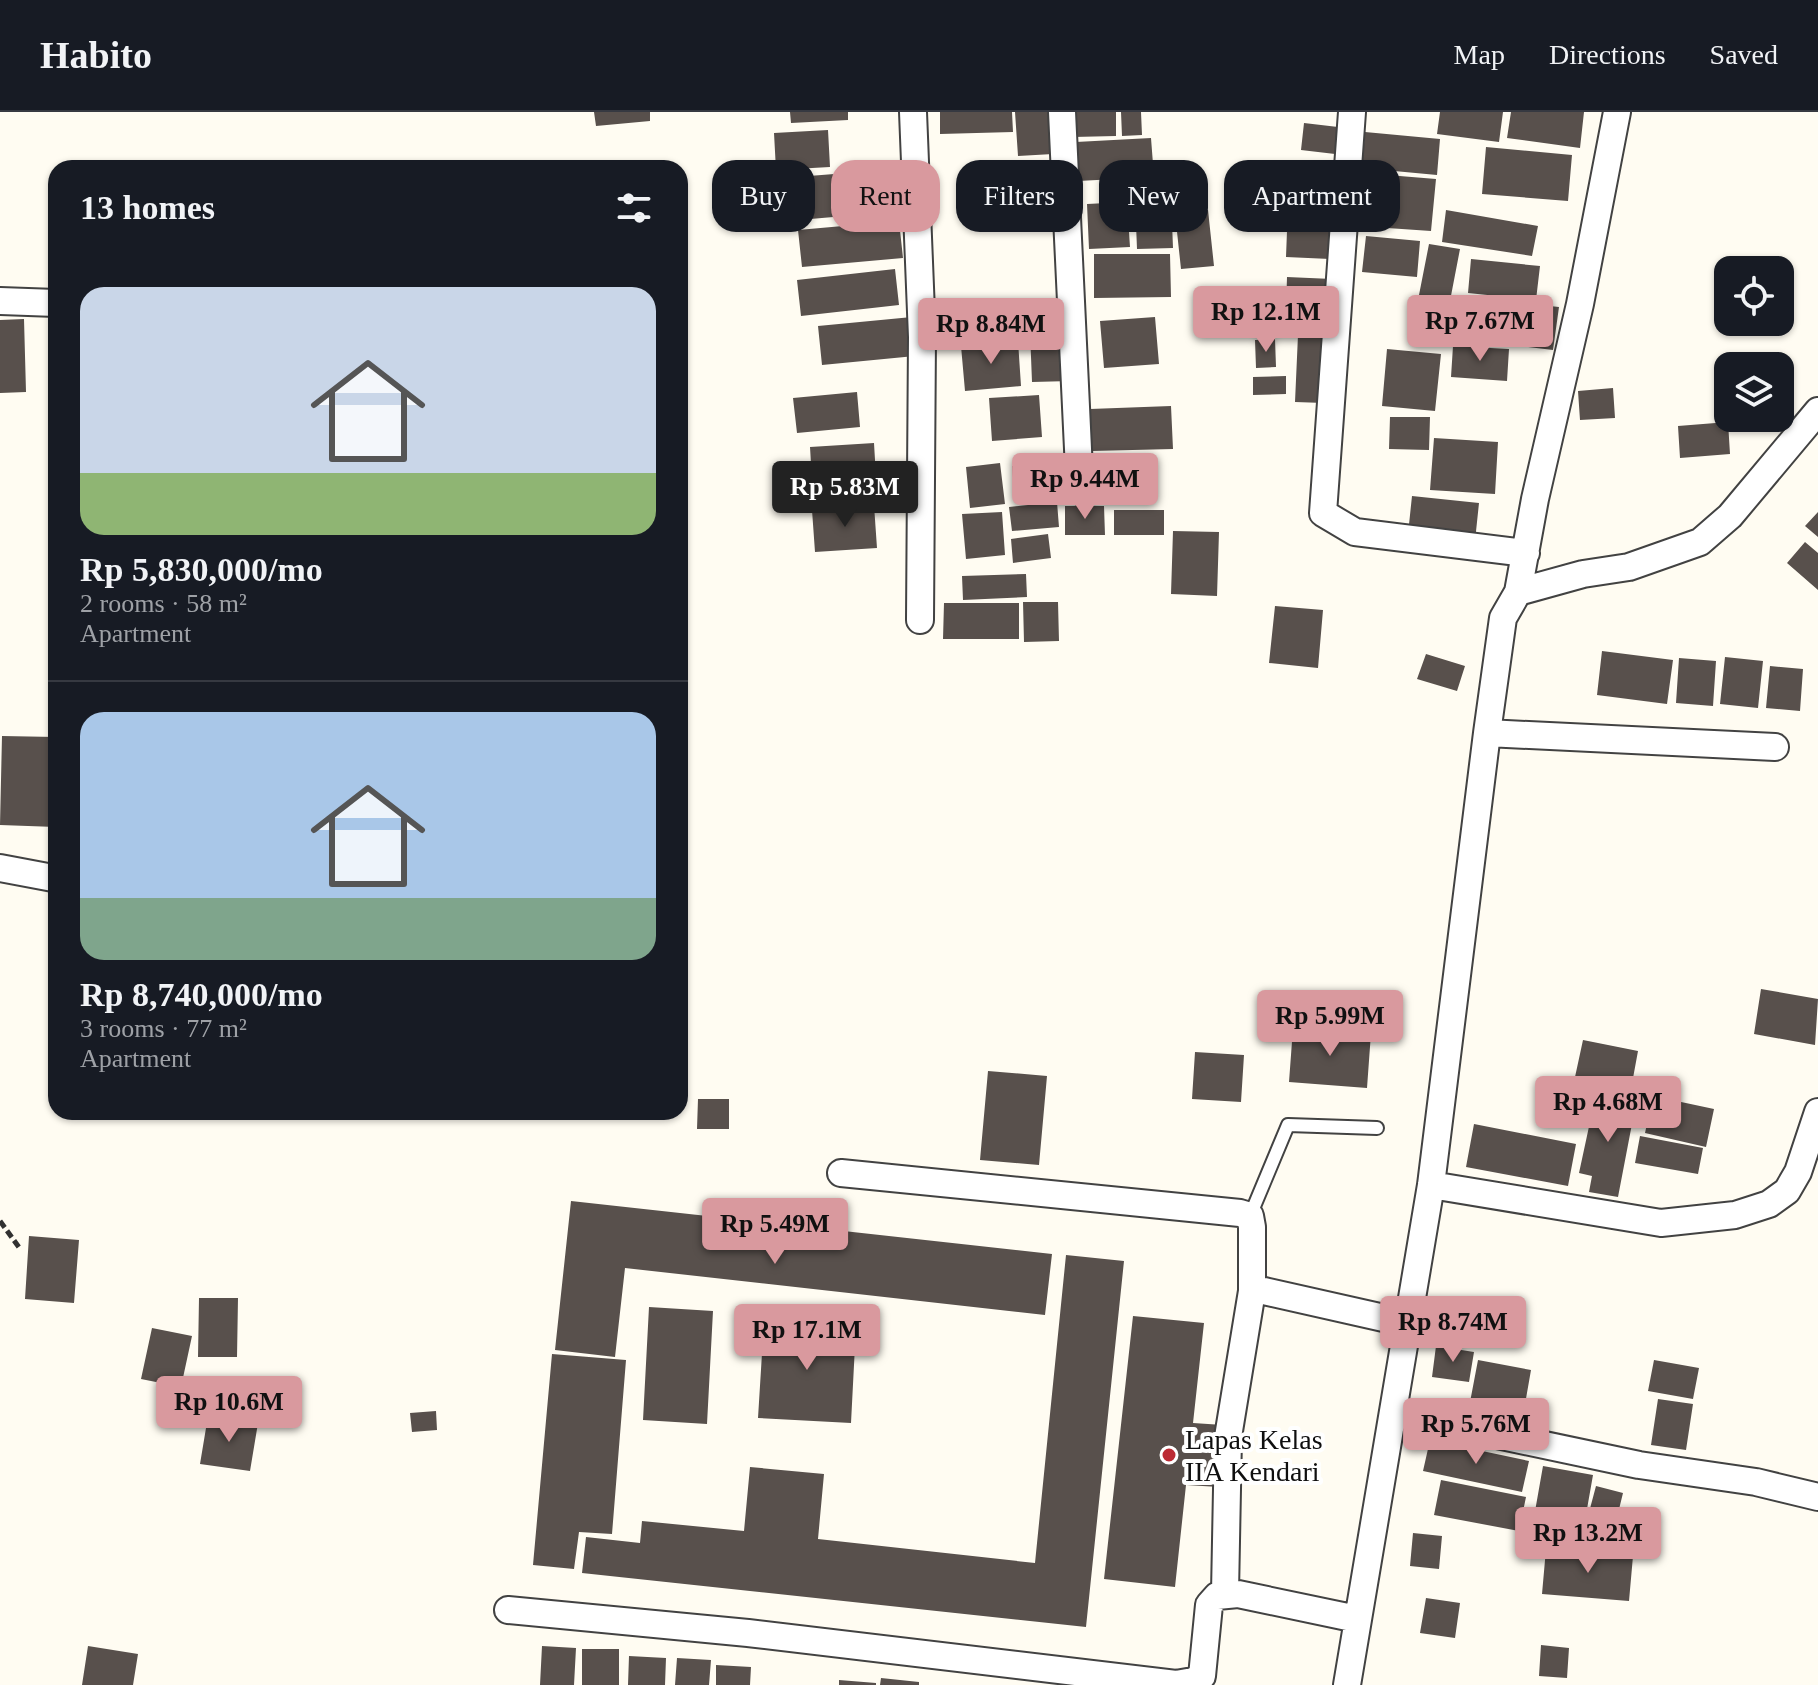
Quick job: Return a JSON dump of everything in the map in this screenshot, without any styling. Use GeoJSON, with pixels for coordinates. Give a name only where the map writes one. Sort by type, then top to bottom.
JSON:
{"type":"FeatureCollection","features":[{"type":"Feature","properties":{"kind":"street"},"geometry":{"type":"LineString","coordinates":[[913,112],[922,337],[920,620]]}},
{"type":"Feature","properties":{"kind":"street"},"geometry":{"type":"LineString","coordinates":[[1062,112],[1080,491]]}},
{"type":"Feature","properties":{"kind":"street"},"geometry":{"type":"LineString","coordinates":[[1352,112],[1323,513],[1355,532],[1526,553]]}},
{"type":"Feature","properties":{"kind":"street"},"geometry":{"type":"LineString","coordinates":[[1347,1685],[1431,1185],[1503,618],[1518,592],[1580,304],[1617,112]]}},
{"type":"Feature","properties":{"kind":"street"},"geometry":{"type":"LineString","coordinates":[[0,301],[48,303]]}},
{"type":"Feature","properties":{"kind":"street"},"geometry":{"type":"LineString","coordinates":[[1518,592],[1583,574],[1629,567],[1700,542],[1730,516],[1818,411]]}},
{"type":"Feature","properties":{"kind":"street"},"geometry":{"type":"LineString","coordinates":[[1487,733],[1775,747]]}},
{"type":"Feature","properties":{"kind":"street"},"geometry":{"type":"LineString","coordinates":[[0,868],[48,877]]}},
{"type":"Feature","properties":{"kind":"street"},"geometry":{"type":"LineString","coordinates":[[1431,1185],[1661,1223],[1735,1215],[1769,1204],[1787,1191],[1798,1172],[1818,1112]]}},
{"type":"Feature","properties":{"kind":"street"},"geometry":{"type":"LineString","coordinates":[[841,1173],[1250,1216],[1252,1291],[1228,1437],[1225,1593]]}},
{"type":"Feature","properties":{"kind":"street"},"geometry":{"type":"LineString","coordinates":[[1252,1291],[1264,1291],[1406,1323]]}},
{"type":"Feature","properties":{"kind":"street"},"geometry":{"type":"LineString","coordinates":[[1393,1413],[1639,1465],[1756,1482],[1818,1497]]}},
{"type":"Feature","properties":{"kind":"street"},"geometry":{"type":"LineString","coordinates":[[508,1610],[748,1633],[1176,1684],[1202,1676],[1209,1605],[1225,1593],[1357,1619]]}},
{"type":"Feature","properties":{"kind":"lane"},"geometry":{"type":"LineString","coordinates":[[1250,1216],[1288,1125],[1377,1128]]}},
{"type":"Feature","properties":{"kind":"path"},"geometry":{"type":"LineString","coordinates":[[0,1221],[21,1250]]}},
{"type":"Feature","properties":{"kind":"building"},"geometry":{"type":"Polygon","coordinates":[[[594,112],[650,112],[650,121],[596,126],[594,112]]]}},
{"type":"Feature","properties":{"kind":"building"},"geometry":{"type":"Polygon","coordinates":[[[790,112],[848,112],[848,120],[791,123],[790,112]]]}},
{"type":"Feature","properties":{"kind":"building"},"geometry":{"type":"Polygon","coordinates":[[[940,112],[1012,112],[1013,132],[940,134],[940,112]]]}},
{"type":"Feature","properties":{"kind":"building"},"geometry":{"type":"Polygon","coordinates":[[[1015,112],[1050,112],[1053,154],[1018,156],[1015,112]]]}},
{"type":"Feature","properties":{"kind":"building"},"geometry":{"type":"Polygon","coordinates":[[[1072,112],[1116,112],[1116,136],[1073,137],[1072,112]]]}},
{"type":"Feature","properties":{"kind":"building"},"geometry":{"type":"Polygon","coordinates":[[[1121,112],[1141,112],[1142,135],[1122,136],[1121,112]]]}},
{"type":"Feature","properties":{"kind":"building"},"geometry":{"type":"Polygon","coordinates":[[[1440,112],[1503,112],[1499,142],[1437,134],[1440,112]]]}},
{"type":"Feature","properties":{"kind":"building"},"geometry":{"type":"Polygon","coordinates":[[[1511,112],[1584,112],[1580,148],[1507,138],[1511,112]]]}},
{"type":"Feature","properties":{"kind":"building"},"geometry":{"type":"Polygon","coordinates":[[[1304,123],[1338,127],[1335,154],[1301,150],[1304,123]]]}},
{"type":"Feature","properties":{"kind":"building"},"geometry":{"type":"Polygon","coordinates":[[[828,130],[830,167],[815,168],[815,160],[775,160],[774,133],[828,130]]]}},
{"type":"Feature","properties":{"kind":"building"},"geometry":{"type":"Polygon","coordinates":[[[1365,132],[1440,139],[1437,175],[1400,172],[1400,160],[1363,160],[1365,132]]]}},
{"type":"Feature","properties":{"kind":"building"},"geometry":{"type":"Polygon","coordinates":[[[1151,138],[1153,160],[1099,160],[1099,180],[1083,181],[1083,160],[1077,160],[1076,142],[1151,138]]]}},
{"type":"Feature","properties":{"kind":"building"},"geometry":{"type":"Polygon","coordinates":[[[1486,147],[1572,155],[1568,201],[1482,194],[1486,147]]]}},
{"type":"Feature","properties":{"kind":"building"},"geometry":{"type":"Polygon","coordinates":[[[831,174],[831,217],[815,219],[815,176],[831,174]]]}},
{"type":"Feature","properties":{"kind":"building"},"geometry":{"type":"Polygon","coordinates":[[[1400,176],[1436,179],[1431,231],[1400,229],[1400,176]]]}},
{"type":"Feature","properties":{"kind":"building"},"geometry":{"type":"Polygon","coordinates":[[[1099,203],[1099,232],[1129,232],[1130,247],[1089,249],[1087,204],[1099,203]]]}},
{"type":"Feature","properties":{"kind":"building"},"geometry":{"type":"Polygon","coordinates":[[[1208,210],[1214,266],[1181,269],[1177,232],[1208,232],[1208,210]]]}},
{"type":"Feature","properties":{"kind":"building"},"geometry":{"type":"Polygon","coordinates":[[[1446,210],[1538,226],[1532,256],[1442,242],[1446,210]]]}},
{"type":"Feature","properties":{"kind":"building"},"geometry":{"type":"Polygon","coordinates":[[[831,227],[831,232],[900,232],[903,258],[802,267],[798,232],[815,232],[815,228],[831,227]]]}},
{"type":"Feature","properties":{"kind":"building"},"geometry":{"type":"Polygon","coordinates":[[[1136,232],[1172,232],[1173,248],[1137,249],[1136,232]]]}},
{"type":"Feature","properties":{"kind":"building"},"geometry":{"type":"Polygon","coordinates":[[[1287,232],[1331,232],[1330,259],[1286,257],[1287,232]]]}},
{"type":"Feature","properties":{"kind":"building"},"geometry":{"type":"Polygon","coordinates":[[[1366,236],[1420,241],[1417,277],[1362,272],[1366,236]]]}},
{"type":"Feature","properties":{"kind":"building"},"geometry":{"type":"Polygon","coordinates":[[[1429,244],[1460,249],[1450,301],[1419,295],[1429,244]]]}},
{"type":"Feature","properties":{"kind":"building"},"geometry":{"type":"Polygon","coordinates":[[[1094,254],[1170,254],[1171,297],[1094,298],[1094,254]]]}},
{"type":"Feature","properties":{"kind":"building"},"geometry":{"type":"Polygon","coordinates":[[[1471,259],[1540,266],[1536,300],[1468,293],[1471,259]]]}},
{"type":"Feature","properties":{"kind":"building"},"geometry":{"type":"Polygon","coordinates":[[[895,269],[899,305],[801,316],[797,280],[895,269]]]}},
{"type":"Feature","properties":{"kind":"building"},"geometry":{"type":"Polygon","coordinates":[[[1287,277],[1332,279],[1331,311],[1286,310],[1287,277]]]}},
{"type":"Feature","properties":{"kind":"building"},"geometry":{"type":"Polygon","coordinates":[[[1456,296],[1559,307],[1553,350],[1450,338],[1456,296]]]}},
{"type":"Feature","properties":{"kind":"building"},"geometry":{"type":"Polygon","coordinates":[[[1018,302],[1022,331],[948,340],[944,311],[1018,302]]]}},
{"type":"Feature","properties":{"kind":"building"},"geometry":{"type":"Polygon","coordinates":[[[1069,305],[1071,381],[1032,382],[1029,306],[1069,305]]]}},
{"type":"Feature","properties":{"kind":"building"},"geometry":{"type":"Polygon","coordinates":[[[912,317],[915,356],[822,365],[818,326],[912,317]]]}},
{"type":"Feature","properties":{"kind":"building"},"geometry":{"type":"Polygon","coordinates":[[[1155,317],[1159,364],[1104,368],[1100,321],[1155,317]]]}},
{"type":"Feature","properties":{"kind":"building"},"geometry":{"type":"Polygon","coordinates":[[[24,319],[26,392],[0,393],[0,320],[24,319]]]}},
{"type":"Feature","properties":{"kind":"building"},"geometry":{"type":"Polygon","coordinates":[[[1298,335],[1327,337],[1324,403],[1295,402],[1298,335]]]}},
{"type":"Feature","properties":{"kind":"building"},"geometry":{"type":"Polygon","coordinates":[[[1275,339],[1276,367],[1256,368],[1255,340],[1275,339]]]}},
{"type":"Feature","properties":{"kind":"building"},"geometry":{"type":"Polygon","coordinates":[[[1018,341],[1021,386],[965,391],[961,346],[1018,341]]]}},
{"type":"Feature","properties":{"kind":"building"},"geometry":{"type":"Polygon","coordinates":[[[1453,346],[1509,349],[1507,381],[1451,377],[1453,346]]]}},
{"type":"Feature","properties":{"kind":"building"},"geometry":{"type":"Polygon","coordinates":[[[1387,349],[1441,354],[1435,411],[1382,406],[1387,349]]]}},
{"type":"Feature","properties":{"kind":"building"},"geometry":{"type":"Polygon","coordinates":[[[1286,376],[1286,394],[1253,395],[1253,377],[1286,376]]]}},
{"type":"Feature","properties":{"kind":"building"},"geometry":{"type":"Polygon","coordinates":[[[1613,388],[1615,418],[1580,420],[1578,391],[1613,388]]]}},
{"type":"Feature","properties":{"kind":"building"},"geometry":{"type":"Polygon","coordinates":[[[857,392],[860,427],[797,433],[793,398],[857,392]]]}},
{"type":"Feature","properties":{"kind":"building"},"geometry":{"type":"Polygon","coordinates":[[[1039,395],[1042,437],[992,441],[989,398],[1039,395]]]}},
{"type":"Feature","properties":{"kind":"building"},"geometry":{"type":"Polygon","coordinates":[[[1171,406],[1173,449],[1092,451],[1090,409],[1171,406]]]}},
{"type":"Feature","properties":{"kind":"building"},"geometry":{"type":"Polygon","coordinates":[[[1390,417],[1430,417],[1429,450],[1389,449],[1390,417]]]}},
{"type":"Feature","properties":{"kind":"building"},"geometry":{"type":"Polygon","coordinates":[[[1714,423],[1714,432],[1729,432],[1730,454],[1680,458],[1678,426],[1714,423]]]}},
{"type":"Feature","properties":{"kind":"building"},"geometry":{"type":"Polygon","coordinates":[[[1434,438],[1498,442],[1495,494],[1430,490],[1434,438]]]}},
{"type":"Feature","properties":{"kind":"building"},"geometry":{"type":"Polygon","coordinates":[[[874,443],[877,494],[813,497],[810,447],[874,443]]]}},
{"type":"Feature","properties":{"kind":"building"},"geometry":{"type":"Polygon","coordinates":[[[1000,463],[1005,504],[970,508],[966,467],[1000,463]]]}},
{"type":"Feature","properties":{"kind":"building"},"geometry":{"type":"Polygon","coordinates":[[[1050,463],[1053,499],[1015,502],[1012,466],[1050,463]]]}},
{"type":"Feature","properties":{"kind":"building"},"geometry":{"type":"Polygon","coordinates":[[[1091,464],[1153,467],[1151,504],[1089,501],[1091,464]]]}},
{"type":"Feature","properties":{"kind":"building"},"geometry":{"type":"Polygon","coordinates":[[[1412,496],[1479,503],[1475,541],[1408,534],[1412,496]]]}},
{"type":"Feature","properties":{"kind":"building"},"geometry":{"type":"Polygon","coordinates":[[[1057,502],[1059,527],[1012,531],[1009,507],[1057,502]]]}},
{"type":"Feature","properties":{"kind":"building"},"geometry":{"type":"Polygon","coordinates":[[[874,505],[877,548],[815,552],[812,510],[874,505]]]}},
{"type":"Feature","properties":{"kind":"building"},"geometry":{"type":"Polygon","coordinates":[[[1065,506],[1104,506],[1105,535],[1065,535],[1065,506]]]}},
{"type":"Feature","properties":{"kind":"building"},"geometry":{"type":"Polygon","coordinates":[[[1114,510],[1164,510],[1164,535],[1114,535],[1114,510]]]}},
{"type":"Feature","properties":{"kind":"building"},"geometry":{"type":"Polygon","coordinates":[[[1002,512],[1005,555],[966,559],[962,514],[1002,512]]]}},
{"type":"Feature","properties":{"kind":"building"},"geometry":{"type":"Polygon","coordinates":[[[1818,512],[1818,537],[1805,526],[1818,512]]]}},
{"type":"Feature","properties":{"kind":"building"},"geometry":{"type":"Polygon","coordinates":[[[1173,531],[1219,532],[1217,596],[1171,594],[1173,531]]]}},
{"type":"Feature","properties":{"kind":"building"},"geometry":{"type":"Polygon","coordinates":[[[1048,534],[1051,558],[1013,563],[1011,539],[1048,534]]]}},
{"type":"Feature","properties":{"kind":"building"},"geometry":{"type":"Polygon","coordinates":[[[1805,542],[1818,553],[1818,590],[1787,563],[1805,542]]]}},
{"type":"Feature","properties":{"kind":"building"},"geometry":{"type":"Polygon","coordinates":[[[1026,574],[1027,597],[963,600],[962,576],[1026,574]]]}},
{"type":"Feature","properties":{"kind":"building"},"geometry":{"type":"Polygon","coordinates":[[[1023,602],[1058,602],[1059,641],[1024,642],[1023,602]]]}},
{"type":"Feature","properties":{"kind":"building"},"geometry":{"type":"Polygon","coordinates":[[[944,603],[1019,603],[1019,639],[943,639],[944,603]]]}},
{"type":"Feature","properties":{"kind":"building"},"geometry":{"type":"Polygon","coordinates":[[[1275,606],[1323,610],[1318,668],[1269,663],[1275,606]]]}},
{"type":"Feature","properties":{"kind":"building"},"geometry":{"type":"Polygon","coordinates":[[[1602,651],[1673,660],[1667,704],[1597,695],[1602,651]]]}},
{"type":"Feature","properties":{"kind":"building"},"geometry":{"type":"Polygon","coordinates":[[[1426,654],[1465,666],[1457,691],[1417,679],[1426,654]]]}},
{"type":"Feature","properties":{"kind":"building"},"geometry":{"type":"Polygon","coordinates":[[[1725,657],[1763,661],[1758,708],[1720,704],[1725,657]]]}},
{"type":"Feature","properties":{"kind":"building"},"geometry":{"type":"Polygon","coordinates":[[[1679,658],[1716,661],[1713,706],[1676,703],[1679,658]]]}},
{"type":"Feature","properties":{"kind":"building"},"geometry":{"type":"Polygon","coordinates":[[[1770,666],[1803,669],[1800,711],[1766,708],[1770,666]]]}},
{"type":"Feature","properties":{"kind":"building"},"geometry":{"type":"Polygon","coordinates":[[[2,736],[48,737],[48,827],[0,825],[2,736]]]}},
{"type":"Feature","properties":{"kind":"building"},"geometry":{"type":"Polygon","coordinates":[[[1761,989],[1818,999],[1815,1045],[1754,1034],[1761,989]]]}},
{"type":"Feature","properties":{"kind":"building"},"geometry":{"type":"Polygon","coordinates":[[[1293,1028],[1371,1033],[1367,1088],[1289,1082],[1293,1028]]]}},
{"type":"Feature","properties":{"kind":"building"},"geometry":{"type":"Polygon","coordinates":[[[1583,1040],[1638,1051],[1631,1089],[1575,1077],[1583,1040]]]}},
{"type":"Feature","properties":{"kind":"building"},"geometry":{"type":"Polygon","coordinates":[[[1195,1052],[1244,1055],[1241,1102],[1192,1099],[1195,1052]]]}},
{"type":"Feature","properties":{"kind":"building"},"geometry":{"type":"Polygon","coordinates":[[[988,1071],[1047,1076],[1039,1165],[980,1160],[988,1071]]]}},
{"type":"Feature","properties":{"kind":"building"},"geometry":{"type":"Polygon","coordinates":[[[1596,1094],[1636,1103],[1618,1197],[1589,1192],[1592,1176],[1579,1173],[1596,1094]]]}},
{"type":"Feature","properties":{"kind":"building"},"geometry":{"type":"Polygon","coordinates":[[[1653,1096],[1714,1109],[1706,1147],[1645,1133],[1653,1096]]]}},
{"type":"Feature","properties":{"kind":"building"},"geometry":{"type":"Polygon","coordinates":[[[698,1099],[729,1099],[729,1129],[697,1129],[698,1099]]]}},
{"type":"Feature","properties":{"kind":"building"},"geometry":{"type":"Polygon","coordinates":[[[1474,1124],[1576,1144],[1568,1186],[1466,1167],[1474,1124]]]}},
{"type":"Feature","properties":{"kind":"building"},"geometry":{"type":"Polygon","coordinates":[[[1640,1136],[1703,1148],[1698,1174],[1635,1163],[1640,1136]]]}},
{"type":"Feature","properties":{"kind":"building"},"geometry":{"type":"Polygon","coordinates":[[[571,1201],[1052,1254],[1045,1315],[625,1268],[615,1357],[555,1350],[571,1201]]]}},
{"type":"Feature","properties":{"kind":"building"},"geometry":{"type":"Polygon","coordinates":[[[29,1236],[79,1240],[74,1303],[25,1299],[29,1236]]]}},
{"type":"Feature","properties":{"kind":"building"},"geometry":{"type":"Polygon","coordinates":[[[1066,1255],[1124,1261],[1086,1627],[582,1573],[586,1537],[640,1543],[642,1521],[744,1531],[750,1467],[824,1474],[818,1539],[1035,1563],[1066,1255]]]}},
{"type":"Feature","properties":{"kind":"building"},"geometry":{"type":"Polygon","coordinates":[[[199,1298],[238,1298],[237,1357],[198,1357],[199,1298]]]}},
{"type":"Feature","properties":{"kind":"building"},"geometry":{"type":"Polygon","coordinates":[[[649,1307],[713,1311],[707,1424],[643,1420],[649,1307]]]}},
{"type":"Feature","properties":{"kind":"building","name":"Lapas Kelas IIA Kendari"},"geometry":{"type":"Polygon","coordinates":[[[1133,1316],[1204,1323],[1193,1423],[1223,1425],[1219,1487],[1186,1485],[1175,1587],[1104,1579],[1133,1316]]]}},
{"type":"Feature","properties":{"kind":"building"},"geometry":{"type":"Polygon","coordinates":[[[764,1321],[856,1326],[851,1423],[758,1418],[764,1321]]]}},
{"type":"Feature","properties":{"kind":"building"},"geometry":{"type":"Polygon","coordinates":[[[152,1328],[192,1336],[181,1387],[141,1379],[152,1328]]]}},
{"type":"Feature","properties":{"kind":"building"},"geometry":{"type":"Polygon","coordinates":[[[1436,1346],[1474,1352],[1469,1382],[1432,1377],[1436,1346]]]}},
{"type":"Feature","properties":{"kind":"building"},"geometry":{"type":"Polygon","coordinates":[[[552,1354],[626,1360],[612,1534],[579,1532],[574,1569],[533,1565],[552,1354]]]}},
{"type":"Feature","properties":{"kind":"building"},"geometry":{"type":"Polygon","coordinates":[[[1478,1360],[1531,1370],[1521,1427],[1467,1418],[1478,1360]]]}},
{"type":"Feature","properties":{"kind":"building"},"geometry":{"type":"Polygon","coordinates":[[[1654,1360],[1699,1368],[1693,1399],[1648,1391],[1654,1360]]]}},
{"type":"Feature","properties":{"kind":"building"},"geometry":{"type":"Polygon","coordinates":[[[1658,1399],[1693,1404],[1686,1450],[1651,1445],[1658,1399]]]}},
{"type":"Feature","properties":{"kind":"building"},"geometry":{"type":"Polygon","coordinates":[[[436,1411],[437,1430],[412,1432],[410,1413],[436,1411]]]}},
{"type":"Feature","properties":{"kind":"building"},"geometry":{"type":"Polygon","coordinates":[[[208,1416],[258,1423],[250,1471],[200,1464],[208,1416]]]}},
{"type":"Feature","properties":{"kind":"building"},"geometry":{"type":"Polygon","coordinates":[[[1430,1440],[1529,1461],[1522,1492],[1423,1471],[1430,1440]]]}},
{"type":"Feature","properties":{"kind":"building"},"geometry":{"type":"Polygon","coordinates":[[[1543,1466],[1593,1475],[1581,1543],[1531,1534],[1543,1466]]]}},
{"type":"Feature","properties":{"kind":"building"},"geometry":{"type":"Polygon","coordinates":[[[1441,1480],[1526,1497],[1519,1531],[1434,1515],[1441,1480]]]}},
{"type":"Feature","properties":{"kind":"building"},"geometry":{"type":"Polygon","coordinates":[[[1596,1486],[1623,1493],[1611,1542],[1583,1535],[1596,1486]]]}},
{"type":"Feature","properties":{"kind":"building"},"geometry":{"type":"Polygon","coordinates":[[[1413,1533],[1442,1536],[1439,1569],[1410,1566],[1413,1533]]]}},
{"type":"Feature","properties":{"kind":"building"},"geometry":{"type":"Polygon","coordinates":[[[1546,1549],[1633,1556],[1629,1601],[1542,1594],[1546,1549]]]}},
{"type":"Feature","properties":{"kind":"building"},"geometry":{"type":"Polygon","coordinates":[[[1426,1598],[1460,1603],[1455,1638],[1420,1633],[1426,1598]]]}},
{"type":"Feature","properties":{"kind":"building"},"geometry":{"type":"Polygon","coordinates":[[[1541,1645],[1569,1648],[1567,1678],[1539,1676],[1541,1645]]]}},
{"type":"Feature","properties":{"kind":"building"},"geometry":{"type":"Polygon","coordinates":[[[88,1646],[138,1654],[133,1685],[82,1685],[88,1646]]]}},
{"type":"Feature","properties":{"kind":"building"},"geometry":{"type":"Polygon","coordinates":[[[542,1646],[576,1648],[574,1685],[540,1685],[542,1646]]]}},
{"type":"Feature","properties":{"kind":"building"},"geometry":{"type":"Polygon","coordinates":[[[582,1649],[619,1649],[619,1685],[582,1685],[582,1649]]]}},
{"type":"Feature","properties":{"kind":"building"},"geometry":{"type":"Polygon","coordinates":[[[629,1656],[666,1658],[665,1685],[628,1685],[629,1656]]]}},
{"type":"Feature","properties":{"kind":"building"},"geometry":{"type":"Polygon","coordinates":[[[677,1658],[711,1660],[709,1685],[675,1685],[677,1658]]]}},
{"type":"Feature","properties":{"kind":"building"},"geometry":{"type":"Polygon","coordinates":[[[716,1665],[751,1667],[750,1685],[716,1685],[716,1665]]]}},
{"type":"Feature","properties":{"kind":"building"},"geometry":{"type":"Polygon","coordinates":[[[881,1678],[919,1682],[919,1685],[880,1685],[881,1678]]]}},
{"type":"Feature","properties":{"kind":"building"},"geometry":{"type":"Polygon","coordinates":[[[839,1680],[876,1683],[876,1685],[839,1685],[839,1680]]]}},
{"type":"Feature","properties":{"kind":"place","name":"Lapas Kelas IIA Kendari"},"geometry":{"type":"Point","coordinates":[1169,1455]}}]}
